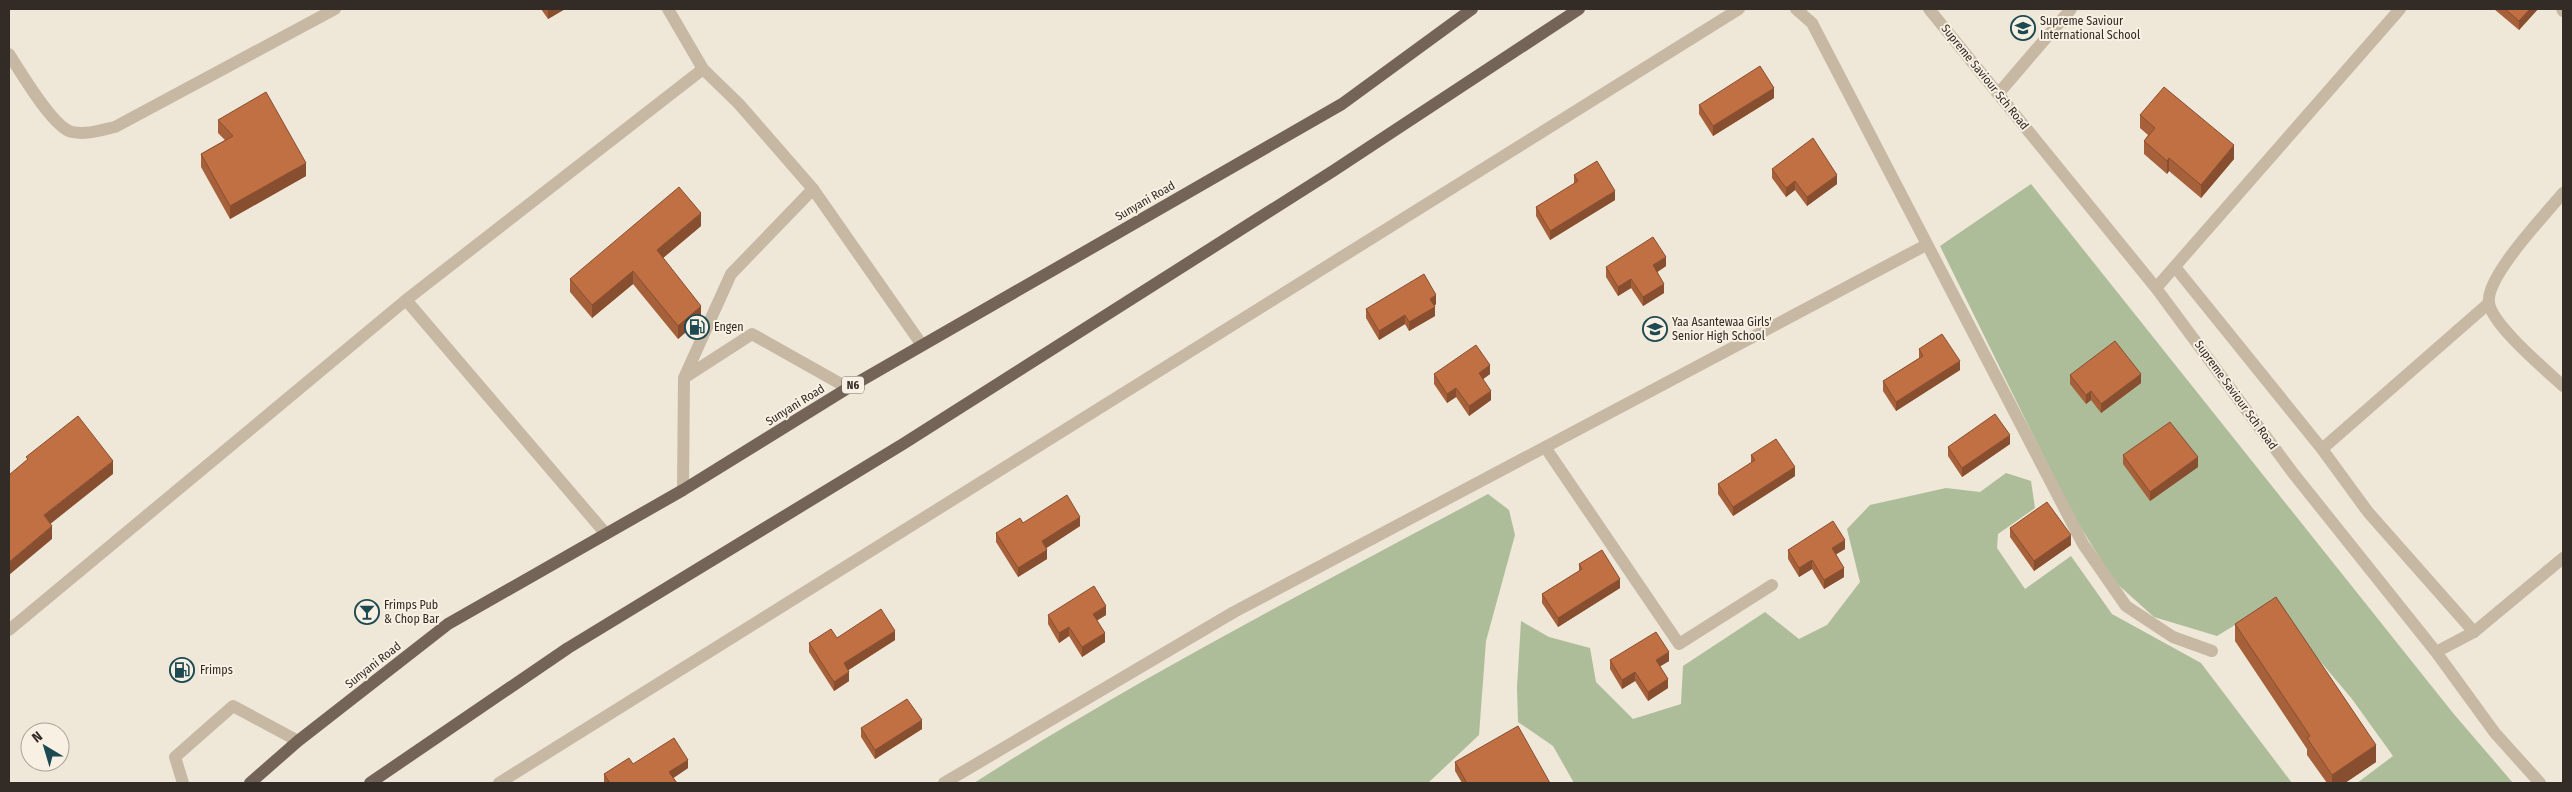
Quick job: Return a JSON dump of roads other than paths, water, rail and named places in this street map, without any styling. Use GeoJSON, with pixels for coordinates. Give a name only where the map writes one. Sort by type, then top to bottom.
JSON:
{"type":"FeatureCollection","features":[{"type":"Feature","properties":{"kind":"main road","name":"Sunyani Road"},"geometry":{"type":"LineString","coordinates":[[250,783],[298,741],[448,624],[683,490],[848,388],[1342,104],[1472,9]]}},
{"type":"Feature","properties":{"kind":"main road"},"geometry":{"type":"LineString","coordinates":[[370,783],[568,648],[903,444],[1333,171],[1579,9]]}},
{"type":"Feature","properties":{"kind":"street"},"geometry":{"type":"LineString","coordinates":[[9,54],[52,116],[70,132],[91,133],[115,127],[335,9]]}},
{"type":"Feature","properties":{"kind":"street"},"geometry":{"type":"LineString","coordinates":[[668,9],[703,69],[739,104],[813,189],[922,346]]}},
{"type":"Feature","properties":{"kind":"street"},"geometry":{"type":"LineString","coordinates":[[499,783],[1739,9]]}},
{"type":"Feature","properties":{"kind":"street"},"geometry":{"type":"LineString","coordinates":[[1796,9],[1812,23],[1926,246],[2083,544],[2126,606],[2173,637],[2212,651]]}},
{"type":"Feature","properties":{"kind":"street","name":"Supreme Saviour Sch Road"},"geometry":{"type":"LineString","coordinates":[[1929,9],[2156,288],[2293,473],[2436,652],[2495,733],[2540,783]]}},
{"type":"Feature","properties":{"kind":"street"},"geometry":{"type":"LineString","coordinates":[[1998,94],[2071,9]]}},
{"type":"Feature","properties":{"kind":"street"},"geometry":{"type":"LineString","coordinates":[[2156,288],[2400,9]]}},
{"type":"Feature","properties":{"kind":"street"},"geometry":{"type":"LineString","coordinates":[[9,630],[406,300],[703,69]]}},
{"type":"Feature","properties":{"kind":"street"},"geometry":{"type":"LineString","coordinates":[[683,490],[684,378],[731,274],[813,189]]}},
{"type":"Feature","properties":{"kind":"street"},"geometry":{"type":"LineString","coordinates":[[2322,449],[2489,303],[2497,274],[2563,193]]}},
{"type":"Feature","properties":{"kind":"street"},"geometry":{"type":"LineString","coordinates":[[944,783],[1234,612],[1926,246]]}},
{"type":"Feature","properties":{"kind":"street"},"geometry":{"type":"LineString","coordinates":[[2175,267],[2322,449],[2368,512],[2474,632]]}},
{"type":"Feature","properties":{"kind":"street"},"geometry":{"type":"LineString","coordinates":[[406,300],[606,534]]}},
{"type":"Feature","properties":{"kind":"street"},"geometry":{"type":"LineString","coordinates":[[2489,303],[2493,314],[2508,333],[2563,386]]}},
{"type":"Feature","properties":{"kind":"street"},"geometry":{"type":"LineString","coordinates":[[684,378],[752,334],[848,388]]}},
{"type":"Feature","properties":{"kind":"street"},"geometry":{"type":"LineString","coordinates":[[1545,447],[1679,644],[1772,586]]}},
{"type":"Feature","properties":{"kind":"street"},"geometry":{"type":"LineString","coordinates":[[2436,652],[2474,632],[2563,558]]}},
{"type":"Feature","properties":{"kind":"street"},"geometry":{"type":"LineString","coordinates":[[183,783],[175,756],[234,706],[298,741]]}},
{"type":"Feature","properties":{"kind":"place","name":"Supreme Saviour International School"},"geometry":{"type":"Point","coordinates":[2023,28]}},
{"type":"Feature","properties":{"kind":"place","name":"Engen"},"geometry":{"type":"Point","coordinates":[697,327]}},
{"type":"Feature","properties":{"kind":"place","name":"Yaa Asantewaa Girls' Senior High School"},"geometry":{"type":"Point","coordinates":[1655,329]}},
{"type":"Feature","properties":{"kind":"place","name":"Frimps Pub & Chop Bar"},"geometry":{"type":"Point","coordinates":[367,612]}},
{"type":"Feature","properties":{"kind":"place","name":"Frimps"},"geometry":{"type":"Point","coordinates":[182,670]}}]}
